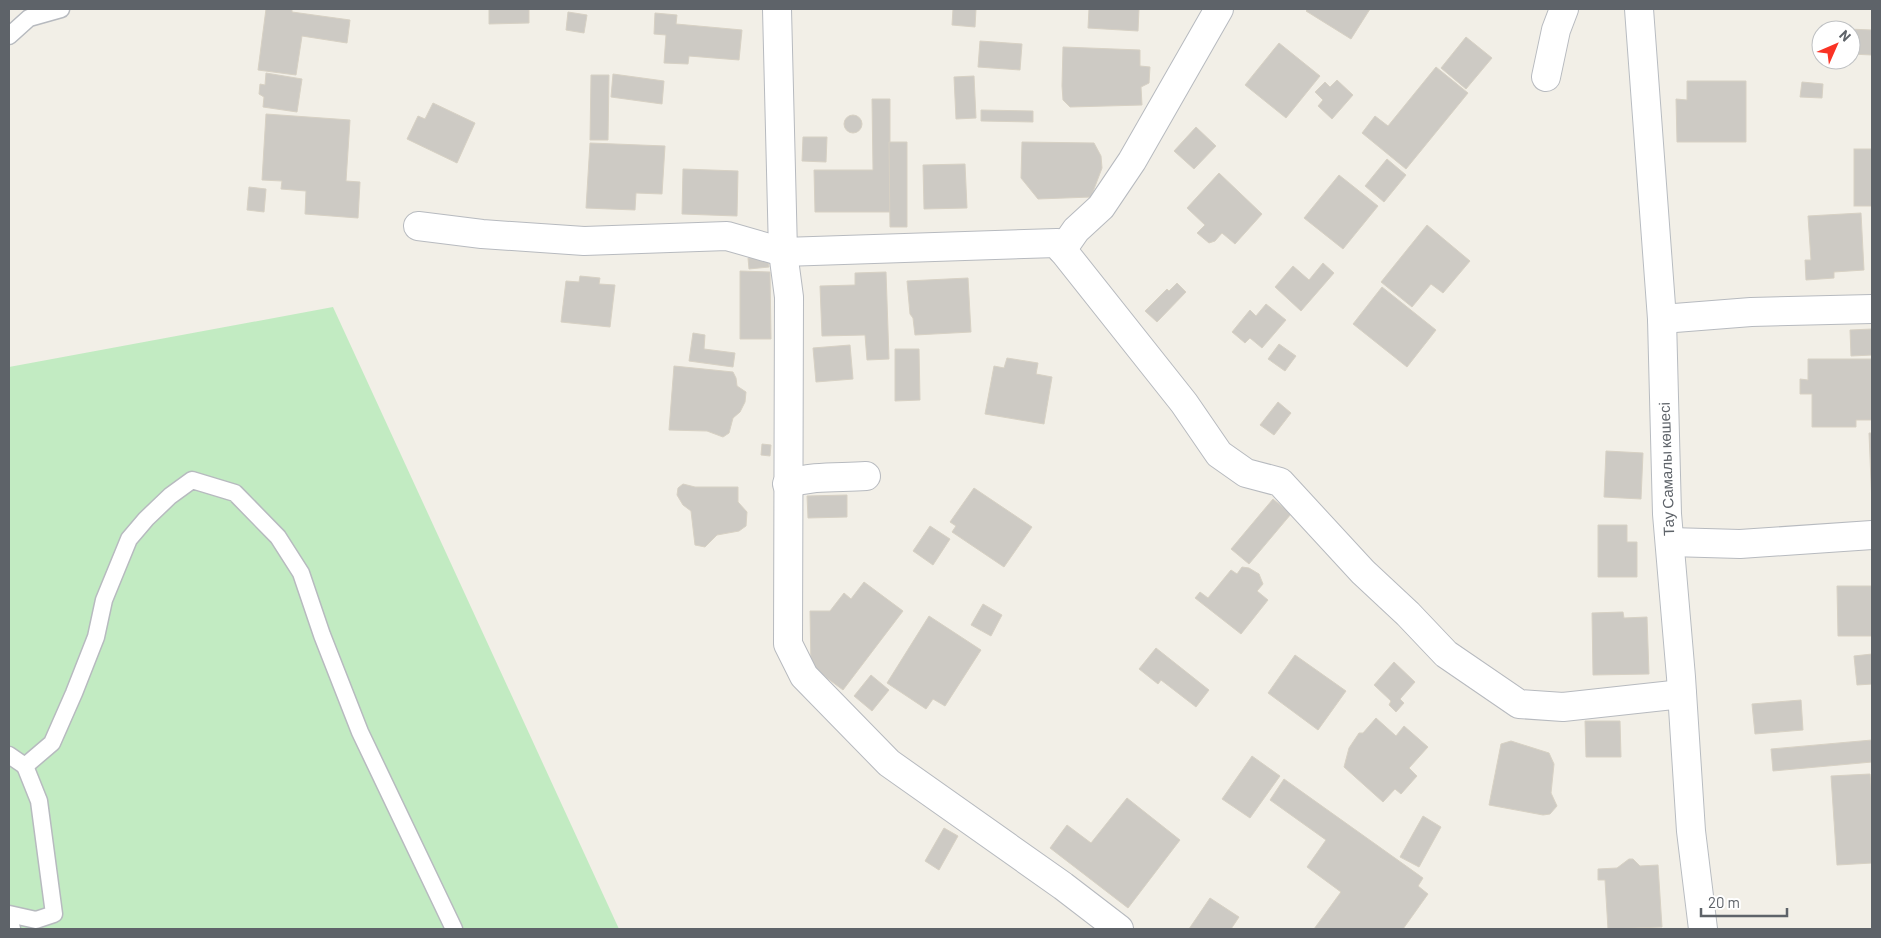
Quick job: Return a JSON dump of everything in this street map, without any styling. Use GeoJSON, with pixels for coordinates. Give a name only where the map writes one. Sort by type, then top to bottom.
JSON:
{"type":"FeatureCollection","features":[{"type":"Feature","properties":{"kind":"street"},"geometry":{"type":"LineString","coordinates":[[777,9],[783,252],[789,297],[788,644],[804,676],[889,763],[1062,886],[1119,929]]}},
{"type":"Feature","properties":{"kind":"street"},"geometry":{"type":"LineString","coordinates":[[1062,250],[1076,230],[1101,207],[1132,161],[1220,9]]}},
{"type":"Feature","properties":{"kind":"street"},"geometry":{"type":"LineString","coordinates":[[1546,77],[1556,30],[1564,9]]}},
{"type":"Feature","properties":{"kind":"street","name":"Тау Самалы көшесі"},"geometry":{"type":"LineString","coordinates":[[1639,9],[1662,319],[1667,504],[1691,831],[1703,929]]}},
{"type":"Feature","properties":{"kind":"street"},"geometry":{"type":"LineString","coordinates":[[418,226],[482,234],[584,241],[727,236],[783,252],[1057,243],[1184,403],[1219,454],[1246,473],[1280,482],[1357,565],[1446,654],[1519,704],[1563,707],[1682,694]]}},
{"type":"Feature","properties":{"kind":"street"},"geometry":{"type":"LineString","coordinates":[[1662,319],[1751,312],[1872,309]]}},
{"type":"Feature","properties":{"kind":"street"},"geometry":{"type":"LineString","coordinates":[[788,484],[820,476],[866,476]]}},
{"type":"Feature","properties":{"kind":"street"},"geometry":{"type":"LineString","coordinates":[[1670,542],[1740,544],[1872,535]]}},
{"type":"Feature","properties":{"kind":"lane"},"geometry":{"type":"LineString","coordinates":[[9,36],[29,18],[61,9]]}},
{"type":"Feature","properties":{"kind":"lane"},"geometry":{"type":"LineString","coordinates":[[25,766],[52,742],[96,637],[104,600],[129,539],[170,496],[192,480],[235,492],[278,537],[301,573],[322,634],[360,732],[454,929]]}},
{"type":"Feature","properties":{"kind":"lane"},"geometry":{"type":"LineString","coordinates":[[9,755],[25,766],[39,802],[54,914],[36,920],[9,916],[12,929]]}},
{"type":"Feature","properties":{"kind":"green space"},"geometry":{"type":"Polygon","coordinates":[[[333,307],[619,929],[9,929],[9,367],[333,307]]]}},
{"type":"Feature","properties":{"kind":"building"},"geometry":{"type":"Polygon","coordinates":[[[266,9],[292,9],[292,12],[350,20],[347,43],[302,36],[296,75],[258,70],[266,9]]]}},
{"type":"Feature","properties":{"kind":"building"},"geometry":{"type":"Polygon","coordinates":[[[489,9],[529,9],[529,23],[489,24],[489,9]]]}},
{"type":"Feature","properties":{"kind":"building"},"geometry":{"type":"Polygon","coordinates":[[[953,9],[976,9],[975,27],[952,25],[953,9]]]}},
{"type":"Feature","properties":{"kind":"building"},"geometry":{"type":"Polygon","coordinates":[[[1089,9],[1139,9],[1138,31],[1088,28],[1089,9]]]}},
{"type":"Feature","properties":{"kind":"building"},"geometry":{"type":"Polygon","coordinates":[[[1308,9],[1370,9],[1351,39],[1306,11],[1308,9]]]}},
{"type":"Feature","properties":{"kind":"building"},"geometry":{"type":"Polygon","coordinates":[[[568,12],[587,15],[584,33],[566,30],[568,12]]]}},
{"type":"Feature","properties":{"kind":"building"},"geometry":{"type":"Polygon","coordinates":[[[655,13],[677,15],[676,24],[742,30],[739,60],[689,56],[688,64],[664,63],[666,35],[654,34],[655,13]]]}},
{"type":"Feature","properties":{"kind":"building"},"geometry":{"type":"Polygon","coordinates":[[[1861,30],[1872,30],[1872,55],[1861,54],[1861,30]]]}},
{"type":"Feature","properties":{"kind":"building"},"geometry":{"type":"Polygon","coordinates":[[[1466,37],[1492,58],[1466,89],[1441,68],[1466,37]]]}},
{"type":"Feature","properties":{"kind":"building"},"geometry":{"type":"Polygon","coordinates":[[[980,41],[1022,44],[1020,70],[978,67],[980,41]]]}},
{"type":"Feature","properties":{"kind":"building"},"geometry":{"type":"Polygon","coordinates":[[[1279,43],[1320,76],[1286,118],[1245,85],[1279,43]]]}},
{"type":"Feature","properties":{"kind":"building"},"geometry":{"type":"Polygon","coordinates":[[[1063,47],[1140,50],[1140,66],[1150,67],[1149,83],[1141,87],[1142,105],[1070,107],[1063,100],[1063,47]]]}},
{"type":"Feature","properties":{"kind":"building"},"geometry":{"type":"Polygon","coordinates":[[[1436,67],[1468,93],[1406,169],[1362,133],[1375,116],[1388,126],[1436,67]]]}},
{"type":"Feature","properties":{"kind":"building"},"geometry":{"type":"Polygon","coordinates":[[[266,73],[302,79],[297,112],[263,107],[264,97],[259,94],[260,84],[265,85],[266,73]]]}},
{"type":"Feature","properties":{"kind":"building"},"geometry":{"type":"Polygon","coordinates":[[[613,74],[664,81],[662,104],[611,97],[613,74]]]}},
{"type":"Feature","properties":{"kind":"building"},"geometry":{"type":"Polygon","coordinates":[[[591,75],[609,75],[608,140],[590,140],[591,75]]]}},
{"type":"Feature","properties":{"kind":"building"},"geometry":{"type":"Polygon","coordinates":[[[974,76],[976,118],[956,119],[954,77],[974,76]]]}},
{"type":"Feature","properties":{"kind":"building"},"geometry":{"type":"Polygon","coordinates":[[[1337,80],[1353,95],[1332,119],[1318,106],[1323,100],[1315,92],[1325,82],[1330,87],[1337,80]]]}},
{"type":"Feature","properties":{"kind":"building"},"geometry":{"type":"Polygon","coordinates":[[[1687,81],[1746,81],[1746,142],[1677,142],[1676,99],[1687,100],[1687,81]]]}},
{"type":"Feature","properties":{"kind":"building"},"geometry":{"type":"Polygon","coordinates":[[[1802,82],[1823,84],[1822,98],[1800,97],[1802,82]]]}},
{"type":"Feature","properties":{"kind":"building"},"geometry":{"type":"Polygon","coordinates":[[[872,99],[890,99],[890,212],[815,212],[814,170],[873,170],[872,99]]]}},
{"type":"Feature","properties":{"kind":"building"},"geometry":{"type":"Polygon","coordinates":[[[433,103],[475,123],[457,163],[407,139],[418,116],[425,119],[433,103]]]}},
{"type":"Feature","properties":{"kind":"building"},"geometry":{"type":"Polygon","coordinates":[[[981,110],[1033,111],[1033,122],[981,121],[981,110]]]}},
{"type":"Feature","properties":{"kind":"building"},"geometry":{"type":"Polygon","coordinates":[[[266,114],[350,120],[346,181],[360,182],[358,218],[305,214],[306,191],[281,189],[282,181],[262,180],[266,114]]]}},
{"type":"Feature","properties":{"kind":"building"},"geometry":{"type":"Polygon","coordinates":[[[849,115],[857,115],[862,120],[860,131],[849,133],[844,128],[844,120],[849,115]]]}},
{"type":"Feature","properties":{"kind":"building"},"geometry":{"type":"Polygon","coordinates":[[[1196,127],[1216,146],[1194,169],[1174,151],[1196,127]]]}},
{"type":"Feature","properties":{"kind":"building"},"geometry":{"type":"Polygon","coordinates":[[[803,137],[827,137],[826,162],[802,161],[803,137]]]}},
{"type":"Feature","properties":{"kind":"building"},"geometry":{"type":"Polygon","coordinates":[[[889,142],[907,142],[907,227],[890,227],[889,142]]]}},
{"type":"Feature","properties":{"kind":"building"},"geometry":{"type":"Polygon","coordinates":[[[1022,142],[1094,143],[1101,156],[1102,168],[1091,197],[1038,199],[1021,178],[1022,142]]]}},
{"type":"Feature","properties":{"kind":"building"},"geometry":{"type":"Polygon","coordinates":[[[590,143],[665,146],[662,194],[636,193],[635,210],[586,208],[590,143]]]}},
{"type":"Feature","properties":{"kind":"building"},"geometry":{"type":"Polygon","coordinates":[[[1854,149],[1872,149],[1872,206],[1854,206],[1854,149]]]}},
{"type":"Feature","properties":{"kind":"building"},"geometry":{"type":"Polygon","coordinates":[[[1387,159],[1406,175],[1384,202],[1365,186],[1387,159]]]}},
{"type":"Feature","properties":{"kind":"building"},"geometry":{"type":"Polygon","coordinates":[[[965,164],[967,208],[924,209],[923,165],[965,164]]]}},
{"type":"Feature","properties":{"kind":"building"},"geometry":{"type":"Polygon","coordinates":[[[683,169],[738,171],[737,216],[682,214],[683,169]]]}},
{"type":"Feature","properties":{"kind":"building"},"geometry":{"type":"Polygon","coordinates":[[[1219,173],[1262,214],[1235,244],[1222,233],[1215,241],[1209,243],[1197,233],[1205,225],[1187,208],[1219,173]]]}},
{"type":"Feature","properties":{"kind":"building"},"geometry":{"type":"Polygon","coordinates":[[[1339,175],[1378,206],[1343,249],[1304,218],[1339,175]]]}},
{"type":"Feature","properties":{"kind":"building"},"geometry":{"type":"Polygon","coordinates":[[[249,187],[266,189],[264,212],[247,210],[249,187]]]}},
{"type":"Feature","properties":{"kind":"building"},"geometry":{"type":"Polygon","coordinates":[[[1861,213],[1864,270],[1834,272],[1834,278],[1806,280],[1805,260],[1811,260],[1808,216],[1861,213]]]}},
{"type":"Feature","properties":{"kind":"building"},"geometry":{"type":"Polygon","coordinates":[[[1427,225],[1470,261],[1443,293],[1431,284],[1412,307],[1381,282],[1427,225]]]}},
{"type":"Feature","properties":{"kind":"building"},"geometry":{"type":"Polygon","coordinates":[[[768,257],[769,267],[749,269],[748,258],[768,257]]]}},
{"type":"Feature","properties":{"kind":"building"},"geometry":{"type":"Polygon","coordinates":[[[1323,263],[1334,273],[1301,311],[1275,287],[1293,266],[1309,280],[1323,263]]]}},
{"type":"Feature","properties":{"kind":"building"},"geometry":{"type":"Polygon","coordinates":[[[740,271],[770,272],[771,339],[740,339],[740,271]]]}},
{"type":"Feature","properties":{"kind":"building"},"geometry":{"type":"Polygon","coordinates":[[[886,272],[889,359],[867,360],[865,335],[822,336],[820,286],[855,285],[855,273],[886,272]]]}},
{"type":"Feature","properties":{"kind":"building"},"geometry":{"type":"Polygon","coordinates":[[[580,276],[600,278],[599,284],[615,285],[610,327],[561,322],[566,281],[579,282],[580,276]]]}},
{"type":"Feature","properties":{"kind":"building"},"geometry":{"type":"Polygon","coordinates":[[[968,278],[971,332],[915,335],[913,318],[910,314],[907,281],[968,278]]]}},
{"type":"Feature","properties":{"kind":"building"},"geometry":{"type":"Polygon","coordinates":[[[1177,283],[1186,292],[1157,322],[1145,311],[1167,289],[1169,291],[1177,283]]]}},
{"type":"Feature","properties":{"kind":"building"},"geometry":{"type":"Polygon","coordinates":[[[1382,287],[1436,330],[1407,367],[1353,324],[1382,287]]]}},
{"type":"Feature","properties":{"kind":"building"},"geometry":{"type":"Polygon","coordinates":[[[1266,304],[1286,320],[1262,348],[1250,338],[1245,343],[1232,332],[1250,310],[1256,316],[1266,304]]]}},
{"type":"Feature","properties":{"kind":"building"},"geometry":{"type":"Polygon","coordinates":[[[1872,329],[1872,355],[1851,356],[1850,330],[1872,329]]]}},
{"type":"Feature","properties":{"kind":"building"},"geometry":{"type":"Polygon","coordinates":[[[693,333],[705,335],[704,349],[735,353],[733,367],[689,361],[693,333]]]}},
{"type":"Feature","properties":{"kind":"building"},"geometry":{"type":"Polygon","coordinates":[[[1279,344],[1296,356],[1285,371],[1268,359],[1279,344]]]}},
{"type":"Feature","properties":{"kind":"building"},"geometry":{"type":"Polygon","coordinates":[[[850,345],[853,379],[816,382],[813,348],[850,345]]]}},
{"type":"Feature","properties":{"kind":"building"},"geometry":{"type":"Polygon","coordinates":[[[895,349],[919,349],[920,400],[895,401],[895,349]]]}},
{"type":"Feature","properties":{"kind":"building"},"geometry":{"type":"Polygon","coordinates":[[[1007,358],[1038,363],[1036,374],[1052,377],[1044,424],[985,414],[994,366],[1004,368],[1007,358]]]}},
{"type":"Feature","properties":{"kind":"building"},"geometry":{"type":"Polygon","coordinates":[[[1808,359],[1872,359],[1872,420],[1856,420],[1856,427],[1812,427],[1812,394],[1800,394],[1800,379],[1808,380],[1808,359]]]}},
{"type":"Feature","properties":{"kind":"building"},"geometry":{"type":"Polygon","coordinates":[[[674,366],[733,372],[737,386],[746,392],[745,402],[740,412],[733,418],[729,433],[723,437],[707,431],[669,430],[674,366]]]}},
{"type":"Feature","properties":{"kind":"building"},"geometry":{"type":"Polygon","coordinates":[[[1278,402],[1291,413],[1274,435],[1260,425],[1278,402]]]}},
{"type":"Feature","properties":{"kind":"building"},"geometry":{"type":"Polygon","coordinates":[[[1869,433],[1872,433],[1872,505],[1869,433]]]}},
{"type":"Feature","properties":{"kind":"building"},"geometry":{"type":"Polygon","coordinates":[[[762,444],[771,445],[770,456],[761,455],[762,444]]]}},
{"type":"Feature","properties":{"kind":"building"},"geometry":{"type":"Polygon","coordinates":[[[1606,451],[1643,453],[1641,499],[1604,497],[1606,451]]]}},
{"type":"Feature","properties":{"kind":"building"},"geometry":{"type":"Polygon","coordinates":[[[683,484],[695,487],[738,487],[738,502],[747,512],[746,526],[739,531],[717,535],[705,547],[695,545],[691,511],[683,505],[677,495],[678,488],[683,484]]]}},
{"type":"Feature","properties":{"kind":"building"},"geometry":{"type":"Polygon","coordinates":[[[974,488],[1032,527],[1004,567],[952,532],[956,526],[950,522],[974,488]]]}},
{"type":"Feature","properties":{"kind":"building"},"geometry":{"type":"Polygon","coordinates":[[[847,495],[847,517],[808,518],[807,496],[847,495]]]}},
{"type":"Feature","properties":{"kind":"building"},"geometry":{"type":"Polygon","coordinates":[[[1273,499],[1291,514],[1249,564],[1231,549],[1273,499]]]}},
{"type":"Feature","properties":{"kind":"building"},"geometry":{"type":"Polygon","coordinates":[[[1598,525],[1627,525],[1627,542],[1637,542],[1637,577],[1598,577],[1598,525]]]}},
{"type":"Feature","properties":{"kind":"building"},"geometry":{"type":"Polygon","coordinates":[[[930,526],[950,539],[933,565],[913,551],[930,526]]]}},
{"type":"Feature","properties":{"kind":"building"},"geometry":{"type":"Polygon","coordinates":[[[1242,567],[1249,568],[1259,574],[1263,584],[1257,591],[1268,600],[1241,634],[1195,598],[1200,592],[1208,598],[1231,570],[1237,574],[1242,567]]]}},
{"type":"Feature","properties":{"kind":"building"},"geometry":{"type":"Polygon","coordinates":[[[864,582],[903,611],[843,690],[811,666],[810,611],[830,611],[844,593],[851,599],[864,582]]]}},
{"type":"Feature","properties":{"kind":"building"},"geometry":{"type":"Polygon","coordinates":[[[1837,586],[1872,586],[1872,636],[1838,636],[1837,586]]]}},
{"type":"Feature","properties":{"kind":"building"},"geometry":{"type":"Polygon","coordinates":[[[983,604],[1002,615],[991,636],[971,625],[983,604]]]}},
{"type":"Feature","properties":{"kind":"building"},"geometry":{"type":"Polygon","coordinates":[[[1623,612],[1624,618],[1647,617],[1649,674],[1593,675],[1592,613],[1623,612]]]}},
{"type":"Feature","properties":{"kind":"building"},"geometry":{"type":"Polygon","coordinates":[[[929,616],[981,650],[945,706],[933,699],[926,709],[887,683],[929,616]]]}},
{"type":"Feature","properties":{"kind":"building"},"geometry":{"type":"Polygon","coordinates":[[[1156,648],[1209,690],[1196,707],[1161,680],[1158,684],[1139,669],[1156,648]]]}},
{"type":"Feature","properties":{"kind":"building"},"geometry":{"type":"Polygon","coordinates":[[[1872,654],[1872,684],[1857,685],[1854,656],[1872,654]]]}},
{"type":"Feature","properties":{"kind":"building"},"geometry":{"type":"Polygon","coordinates":[[[1295,655],[1346,691],[1318,730],[1268,693],[1295,655]]]}},
{"type":"Feature","properties":{"kind":"building"},"geometry":{"type":"Polygon","coordinates":[[[1394,662],[1415,682],[1400,699],[1404,703],[1396,712],[1389,705],[1391,701],[1374,685],[1394,662]]]}},
{"type":"Feature","properties":{"kind":"building"},"geometry":{"type":"Polygon","coordinates":[[[871,675],[889,690],[872,711],[854,696],[871,675]]]}},
{"type":"Feature","properties":{"kind":"building"},"geometry":{"type":"Polygon","coordinates":[[[1801,700],[1803,730],[1755,734],[1752,704],[1801,700]]]}},
{"type":"Feature","properties":{"kind":"building"},"geometry":{"type":"Polygon","coordinates":[[[1376,718],[1396,736],[1404,726],[1428,747],[1409,768],[1417,776],[1401,794],[1395,789],[1383,802],[1344,767],[1349,748],[1359,733],[1363,733],[1376,718]]]}},
{"type":"Feature","properties":{"kind":"building"},"geometry":{"type":"Polygon","coordinates":[[[1585,721],[1620,721],[1621,757],[1586,757],[1585,721]]]}},
{"type":"Feature","properties":{"kind":"building"},"geometry":{"type":"Polygon","coordinates":[[[1872,740],[1872,762],[1773,771],[1771,749],[1872,740]]]}},
{"type":"Feature","properties":{"kind":"building"},"geometry":{"type":"Polygon","coordinates":[[[1511,741],[1549,753],[1554,764],[1551,793],[1557,806],[1550,814],[1543,815],[1489,805],[1501,744],[1511,741]]]}},
{"type":"Feature","properties":{"kind":"building"},"geometry":{"type":"Polygon","coordinates":[[[1252,756],[1280,776],[1250,818],[1222,799],[1252,756]]]}},
{"type":"Feature","properties":{"kind":"building"},"geometry":{"type":"Polygon","coordinates":[[[1870,774],[1872,794],[1872,863],[1837,865],[1831,776],[1870,774]]]}},
{"type":"Feature","properties":{"kind":"building"},"geometry":{"type":"Polygon","coordinates":[[[1284,779],[1423,878],[1418,886],[1428,894],[1403,929],[1314,929],[1341,892],[1307,867],[1326,840],[1270,800],[1284,779]]]}},
{"type":"Feature","properties":{"kind":"building"},"geometry":{"type":"Polygon","coordinates":[[[1127,798],[1180,840],[1128,908],[1050,848],[1067,825],[1091,843],[1127,798]]]}},
{"type":"Feature","properties":{"kind":"building"},"geometry":{"type":"Polygon","coordinates":[[[1423,816],[1441,827],[1419,867],[1400,857],[1423,816]]]}},
{"type":"Feature","properties":{"kind":"building"},"geometry":{"type":"Polygon","coordinates":[[[944,828],[958,836],[939,870],[925,861],[944,828]]]}},
{"type":"Feature","properties":{"kind":"building"},"geometry":{"type":"Polygon","coordinates":[[[1629,859],[1633,859],[1640,866],[1658,865],[1662,927],[1608,929],[1605,880],[1598,880],[1598,869],[1617,868],[1629,859]]]}},
{"type":"Feature","properties":{"kind":"building"},"geometry":{"type":"Polygon","coordinates":[[[1210,898],[1239,917],[1231,929],[1189,929],[1210,898]]]}}]}
